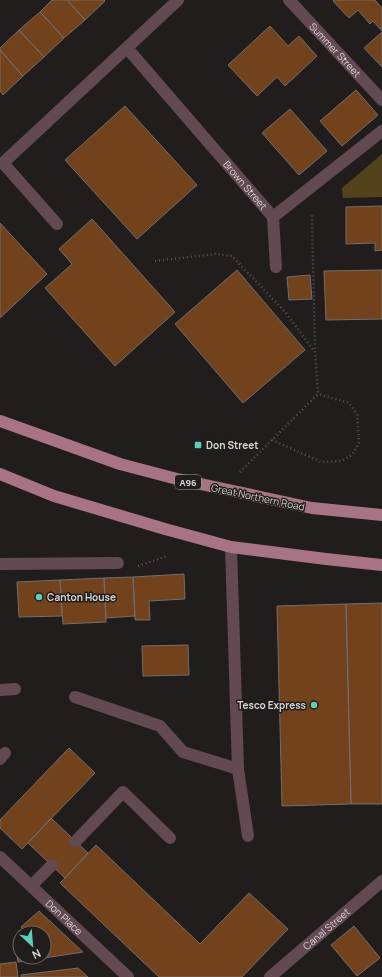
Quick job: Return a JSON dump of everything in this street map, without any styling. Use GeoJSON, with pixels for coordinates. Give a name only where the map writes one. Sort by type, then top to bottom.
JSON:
{"type":"FeatureCollection","features":[{"type":"Feature","properties":{"kind":"main road","name":"Great Northern Road"},"geometry":{"type":"LineString","coordinates":[[0,421],[120,464],[177,479],[312,508],[382,515]]}},
{"type":"Feature","properties":{"kind":"main road"},"geometry":{"type":"LineString","coordinates":[[0,474],[61,498],[157,527],[231,547],[382,565]]}},
{"type":"Feature","properties":{"kind":"street"},"geometry":{"type":"LineString","coordinates":[[57,224],[2,164],[178,0]]}},
{"type":"Feature","properties":{"kind":"street","name":"Summer Street"},"geometry":{"type":"LineString","coordinates":[[289,0],[382,100]]}},
{"type":"Feature","properties":{"kind":"street","name":"Brown Street"},"geometry":{"type":"LineString","coordinates":[[127,48],[273,217],[382,131]]}},
{"type":"Feature","properties":{"kind":"street"},"geometry":{"type":"LineString","coordinates":[[273,217],[276,267]]}},
{"type":"Feature","properties":{"kind":"street"},"geometry":{"type":"LineString","coordinates":[[231,547],[238,769],[248,836]]}},
{"type":"Feature","properties":{"kind":"street"},"geometry":{"type":"LineString","coordinates":[[0,564],[118,563]]}},
{"type":"Feature","properties":{"kind":"street"},"geometry":{"type":"LineString","coordinates":[[0,690],[15,689]]}},
{"type":"Feature","properties":{"kind":"street"},"geometry":{"type":"LineString","coordinates":[[75,697],[160,726],[183,752],[238,769]]}},
{"type":"Feature","properties":{"kind":"street"},"geometry":{"type":"LineString","coordinates":[[75,842],[123,792],[170,838]]}},
{"type":"Feature","properties":{"kind":"street","name":"Don Place"},"geometry":{"type":"LineString","coordinates":[[0,857],[128,977]]}},
{"type":"Feature","properties":{"kind":"street"},"geometry":{"type":"LineString","coordinates":[[31,886],[52,866]]}},
{"type":"Feature","properties":{"kind":"street","name":"Canal Street"},"geometry":{"type":"LineString","coordinates":[[270,977],[382,881]]}},
{"type":"Feature","properties":{"kind":"path"},"geometry":{"type":"LineString","coordinates":[[222,489],[318,394],[315,352],[312,214],[300,195]]}},
{"type":"Feature","properties":{"kind":"path"},"geometry":{"type":"LineString","coordinates":[[155,261],[215,254],[232,256],[286,313],[315,352]]}},
{"type":"Feature","properties":{"kind":"path"},"geometry":{"type":"LineString","coordinates":[[272,440],[321,462],[341,460],[352,455],[359,443],[357,414],[349,403],[318,394]]}},
{"type":"Feature","properties":{"kind":"path"},"geometry":{"type":"LineString","coordinates":[[118,563],[129,566],[140,566],[167,556]]}},
{"type":"Feature","properties":{"kind":"shaded area"},"geometry":{"type":"Polygon","coordinates":[[[382,154],[382,197],[343,198],[342,188],[382,154]]]}},
{"type":"Feature","properties":{"kind":"building"},"geometry":{"type":"Polygon","coordinates":[[[52,0],[67,0],[85,20],[64,38],[40,12],[52,0]]]}},
{"type":"Feature","properties":{"kind":"building"},"geometry":{"type":"Polygon","coordinates":[[[67,0],[104,0],[105,1],[85,20],[67,0]]]}},
{"type":"Feature","properties":{"kind":"building"},"geometry":{"type":"Polygon","coordinates":[[[375,0],[382,8],[382,31],[373,21],[370,24],[358,10],[349,18],[333,1],[375,0]]]}},
{"type":"Feature","properties":{"kind":"building"},"geometry":{"type":"Polygon","coordinates":[[[40,12],[64,38],[44,57],[19,30],[40,12]]]}},
{"type":"Feature","properties":{"kind":"building"},"geometry":{"type":"Polygon","coordinates":[[[270,26],[288,46],[299,36],[317,56],[285,86],[277,77],[257,96],[228,65],[270,26]]]}},
{"type":"Feature","properties":{"kind":"building"},"geometry":{"type":"Polygon","coordinates":[[[19,30],[44,57],[23,76],[0,50],[0,48],[19,30]]]}},
{"type":"Feature","properties":{"kind":"building"},"geometry":{"type":"Polygon","coordinates":[[[382,32],[382,67],[364,48],[382,32]]]}},
{"type":"Feature","properties":{"kind":"building"},"geometry":{"type":"Polygon","coordinates":[[[0,50],[23,76],[3,95],[0,91],[0,50]]]}},
{"type":"Feature","properties":{"kind":"building"},"geometry":{"type":"Polygon","coordinates":[[[356,90],[378,115],[342,146],[320,121],[356,90]]]}},
{"type":"Feature","properties":{"kind":"building"},"geometry":{"type":"Polygon","coordinates":[[[125,106],[197,185],[137,239],[65,160],[125,106]]]}},
{"type":"Feature","properties":{"kind":"building"},"geometry":{"type":"Polygon","coordinates":[[[290,109],[327,151],[299,175],[262,133],[290,109]]]}},
{"type":"Feature","properties":{"kind":"building"},"geometry":{"type":"Polygon","coordinates":[[[382,206],[382,250],[375,251],[375,243],[346,244],[346,207],[382,206]]]}},
{"type":"Feature","properties":{"kind":"building"},"geometry":{"type":"Polygon","coordinates":[[[92,219],[175,312],[115,366],[45,288],[72,264],[59,249],[92,219]]]}},
{"type":"Feature","properties":{"kind":"building"},"geometry":{"type":"Polygon","coordinates":[[[0,223],[47,274],[0,318],[0,223]]]}},
{"type":"Feature","properties":{"kind":"building"},"geometry":{"type":"Polygon","coordinates":[[[237,270],[305,350],[243,403],[175,324],[237,270]]]}},
{"type":"Feature","properties":{"kind":"building"},"geometry":{"type":"Polygon","coordinates":[[[382,270],[382,319],[326,320],[324,271],[382,270]]]}},
{"type":"Feature","properties":{"kind":"building"},"geometry":{"type":"Polygon","coordinates":[[[310,275],[312,299],[289,300],[287,277],[310,275]]]}},
{"type":"Feature","properties":{"kind":"building"},"geometry":{"type":"Polygon","coordinates":[[[184,574],[185,599],[149,601],[150,620],[135,620],[133,577],[184,574]]]}},
{"type":"Feature","properties":{"kind":"building"},"geometry":{"type":"Polygon","coordinates":[[[133,577],[135,616],[106,618],[104,578],[133,577]]]}},
{"type":"Feature","properties":{"kind":"building"},"geometry":{"type":"Polygon","coordinates":[[[104,578],[106,622],[63,624],[60,580],[104,578]]]}},
{"type":"Feature","properties":{"kind":"building"},"geometry":{"type":"Polygon","coordinates":[[[60,580],[62,616],[19,617],[17,582],[60,580]]]}},
{"type":"Feature","properties":{"kind":"building"},"geometry":{"type":"Polygon","coordinates":[[[382,603],[382,804],[351,804],[346,604],[382,603]]]}},
{"type":"Feature","properties":{"kind":"building","name":"Tesco Express"},"geometry":{"type":"Polygon","coordinates":[[[346,604],[351,804],[282,806],[277,606],[346,604]]]}},
{"type":"Feature","properties":{"kind":"building"},"geometry":{"type":"Polygon","coordinates":[[[188,645],[189,675],[143,676],[142,646],[188,645]]]}},
{"type":"Feature","properties":{"kind":"building"},"geometry":{"type":"Polygon","coordinates":[[[69,748],[95,773],[22,849],[0,828],[0,820],[69,748]]]}},
{"type":"Feature","properties":{"kind":"building"},"geometry":{"type":"Polygon","coordinates":[[[51,818],[88,853],[65,878],[28,843],[51,818]]]}},
{"type":"Feature","properties":{"kind":"building"},"geometry":{"type":"Polygon","coordinates":[[[96,845],[200,944],[249,893],[288,929],[242,977],[159,977],[60,883],[96,845]]]}},
{"type":"Feature","properties":{"kind":"building"},"geometry":{"type":"Polygon","coordinates":[[[39,911],[83,952],[52,957],[52,925],[23,925],[39,911]]]}},
{"type":"Feature","properties":{"kind":"building"},"geometry":{"type":"Polygon","coordinates":[[[354,926],[380,958],[357,976],[331,945],[354,926]]]}},
{"type":"Feature","properties":{"kind":"building"},"geometry":{"type":"Polygon","coordinates":[[[12,962],[12,965],[16,965],[18,977],[0,977],[0,964],[12,962]]]}},
{"type":"Feature","properties":{"kind":"building"},"geometry":{"type":"Polygon","coordinates":[[[78,968],[88,977],[21,977],[21,975],[78,968]]]}},
{"type":"Feature","properties":{"kind":"place","name":"Don Street"},"geometry":{"type":"Point","coordinates":[198,445]}},
{"type":"Feature","properties":{"kind":"place","name":"Canton House"},"geometry":{"type":"Point","coordinates":[39,597]}},
{"type":"Feature","properties":{"kind":"place","name":"Tesco Express"},"geometry":{"type":"Point","coordinates":[314,705]}}]}
